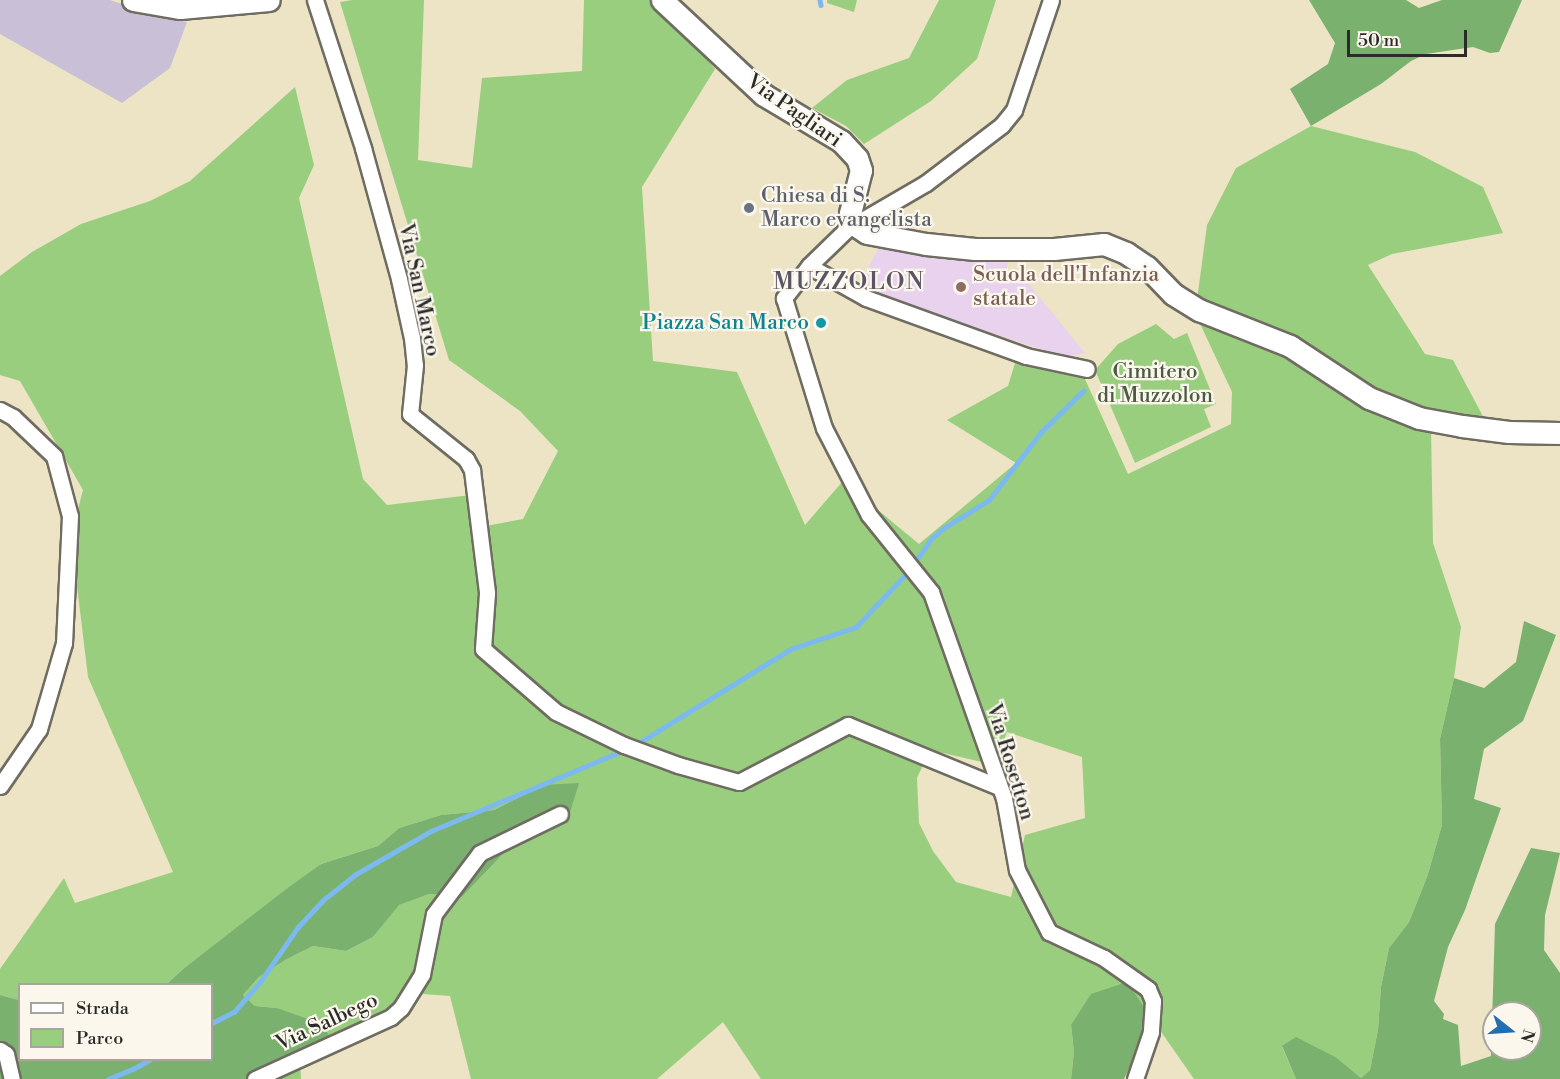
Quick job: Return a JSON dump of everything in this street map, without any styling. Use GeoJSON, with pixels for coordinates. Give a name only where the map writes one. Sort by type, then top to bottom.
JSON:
{"type":"FeatureCollection","features":[{"type":"Feature","properties":{"kind":"street"},"geometry":{"type":"LineString","coordinates":[[133,0],[180,8],[269,0]]}},
{"type":"Feature","properties":{"kind":"street","name":"Via San Marco"},"geometry":{"type":"LineString","coordinates":[[315,0],[363,148],[399,279],[412,338],[414,365],[410,414],[466,459],[472,470],[487,593],[483,649],[556,712],[624,745],[739,782],[848,725],[998,786]]}},
{"type":"Feature","properties":{"kind":"street","name":"Via Pagliari"},"geometry":{"type":"LineString","coordinates":[[662,0],[764,95],[841,141],[857,158],[861,170],[853,219]]}},
{"type":"Feature","properties":{"kind":"street"},"geometry":{"type":"LineString","coordinates":[[1051,0],[1014,110],[1002,125],[926,183],[853,219],[847,229],[808,266],[866,298],[1026,356],[1087,369]]}},
{"type":"Feature","properties":{"kind":"street"},"geometry":{"type":"LineString","coordinates":[[853,219],[867,233],[879,237],[975,249],[1054,249],[1104,244],[1140,262],[1173,294],[1199,310],[1290,346],[1369,398],[1419,418],[1462,426],[1509,432],[1560,433]]}},
{"type":"Feature","properties":{"kind":"street","name":"Via Rosetton"},"geometry":{"type":"LineString","coordinates":[[808,266],[784,298],[824,428],[868,515],[931,592],[1004,798],[1017,870],[1049,932],[1104,958],[1148,989],[1153,1001],[1151,1032],[1135,1079]]}},
{"type":"Feature","properties":{"kind":"street"},"geometry":{"type":"LineString","coordinates":[[0,410],[13,417],[54,456],[70,516],[64,643],[39,729],[0,786]]}},
{"type":"Feature","properties":{"kind":"street","name":"Via Salbego"},"geometry":{"type":"LineString","coordinates":[[255,1079],[391,1017],[401,1008],[422,974],[434,914],[480,853],[561,814]]}},
{"type":"Feature","properties":{"kind":"street"},"geometry":{"type":"LineString","coordinates":[[0,1050],[6,1054],[12,1078]]}},
{"type":"Feature","properties":{"kind":"shaded area"},"geometry":{"type":"Polygon","coordinates":[[[0,0],[110,0],[165,18],[187,22],[170,68],[122,103],[0,34],[0,0]]]}},
{"type":"Feature","properties":{"kind":"shaded area"},"geometry":{"type":"Polygon","coordinates":[[[886,242],[1008,259],[1006,273],[1014,276],[1015,267],[1085,353],[1064,357],[873,293],[865,280],[867,270],[878,249],[886,242]]]}},
{"type":"Feature","properties":{"kind":"green space"},"geometry":{"type":"Polygon","coordinates":[[[424,0],[418,160],[472,168],[482,78],[582,71],[584,0],[658,0],[715,69],[642,187],[653,361],[737,372],[805,525],[843,481],[919,544],[1016,463],[947,420],[1008,386],[1015,363],[1085,379],[1128,474],[1231,424],[1232,392],[1196,315],[1272,346],[1431,428],[1433,543],[1461,627],[1454,678],[1440,739],[1442,825],[1427,877],[1409,922],[1389,948],[1381,987],[1378,1030],[1370,1070],[1361,1078],[1337,1058],[1282,1047],[1296,1079],[1194,1079],[1157,1026],[1071,1025],[1074,1052],[1071,1079],[761,1079],[723,1022],[657,1079],[471,1079],[450,996],[423,994],[391,1017],[333,1042],[277,1008],[255,1006],[243,995],[259,977],[313,946],[346,951],[373,937],[398,905],[429,894],[462,897],[520,836],[543,785],[494,810],[441,815],[399,828],[378,846],[321,864],[183,969],[168,983],[18,983],[18,1000],[0,995],[0,969],[64,878],[75,903],[173,872],[88,677],[71,536],[83,490],[20,381],[0,375],[0,276],[32,252],[81,224],[150,201],[190,181],[295,87],[314,165],[299,198],[363,479],[387,505],[471,495],[475,528],[523,519],[558,451],[520,411],[449,360],[340,2],[424,0]],[[1007,732],[995,765],[930,750],[917,778],[919,823],[933,851],[956,882],[1011,897],[1025,835],[1085,818],[1082,757],[1007,732]]]}},
{"type":"Feature","properties":{"kind":"green space"},"geometry":{"type":"Polygon","coordinates":[[[827,0],[857,0],[854,12],[827,3],[827,0]]]}},
{"type":"Feature","properties":{"kind":"green space"},"geometry":{"type":"Polygon","coordinates":[[[939,0],[996,0],[977,59],[931,101],[864,144],[846,126],[812,108],[847,80],[909,58],[939,0]]]}},
{"type":"Feature","properties":{"kind":"green space"},"geometry":{"type":"Polygon","coordinates":[[[1309,0],[1406,0],[1419,8],[1442,0],[1522,0],[1499,52],[1490,53],[1473,47],[1426,54],[1411,61],[1381,84],[1311,126],[1290,89],[1328,64],[1335,43],[1309,0]]]}},
{"type":"Feature","properties":{"kind":"green space"},"geometry":{"type":"Polygon","coordinates":[[[1311,126],[1415,152],[1483,187],[1503,233],[1392,254],[1368,265],[1425,354],[1453,360],[1486,422],[1426,411],[1374,390],[1197,300],[1207,225],[1236,168],[1311,126]]]}},
{"type":"Feature","properties":{"kind":"green space","name":"Cimitero di Muzzolon"},"geometry":{"type":"Polygon","coordinates":[[[1156,324],[1174,339],[1187,333],[1216,404],[1204,409],[1211,427],[1135,463],[1095,370],[1118,344],[1156,324]]]}},
{"type":"Feature","properties":{"kind":"green space"},"geometry":{"type":"Polygon","coordinates":[[[1524,621],[1556,635],[1523,721],[1484,749],[1474,799],[1501,808],[1465,910],[1448,947],[1434,1001],[1444,1014],[1443,1019],[1458,1025],[1461,1066],[1482,1059],[1482,1061],[1542,1061],[1542,1001],[1493,1001],[1495,924],[1531,848],[1560,853],[1545,915],[1544,950],[1560,973],[1560,1079],[1296,1079],[1282,1046],[1296,1037],[1337,1058],[1361,1078],[1370,1070],[1378,1030],[1381,987],[1389,948],[1409,922],[1427,877],[1442,825],[1440,739],[1454,678],[1484,688],[1516,662],[1524,621]]]}},
{"type":"Feature","properties":{"kind":"green space"},"geometry":{"type":"Polygon","coordinates":[[[579,783],[567,822],[546,831],[520,836],[462,897],[429,894],[399,905],[373,937],[346,951],[313,946],[259,977],[243,995],[255,1006],[277,1008],[322,1024],[333,1042],[256,1079],[0,1079],[0,995],[18,1000],[18,1061],[213,1061],[213,983],[168,983],[183,969],[321,864],[378,846],[399,828],[441,815],[494,810],[543,785],[579,783]]]}},
{"type":"Feature","properties":{"kind":"green space"},"geometry":{"type":"Polygon","coordinates":[[[1127,982],[1157,1026],[1141,1043],[1124,1079],[1071,1079],[1074,1052],[1071,1025],[1091,994],[1127,982]]]}},
{"type":"Feature","properties":{"kind":"green space"},"geometry":{"type":"Polygon","coordinates":[[[300,1057],[301,1079],[256,1079],[300,1057]]]}},
{"type":"Feature","properties":{"kind":"waterway"},"geometry":{"type":"LineString","coordinates":[[820,0],[821,5]]}},
{"type":"Feature","properties":{"kind":"waterway"},"geometry":{"type":"LineString","coordinates":[[915,562],[932,538],[989,500],[1041,432],[1083,391]]}},
{"type":"Feature","properties":{"kind":"waterway"},"geometry":{"type":"LineString","coordinates":[[637,744],[791,649],[856,627],[905,575]]}},
{"type":"Feature","properties":{"kind":"waterway"},"geometry":{"type":"LineString","coordinates":[[213,1022],[234,1012],[260,982],[298,927],[323,900],[356,874],[431,831],[627,749]]}},
{"type":"Feature","properties":{"kind":"waterway"},"geometry":{"type":"LineString","coordinates":[[108,1079],[147,1061]]}},
{"type":"Feature","properties":{"kind":"place","name":"Chiesa di S. Marco evangelista"},"geometry":{"type":"Point","coordinates":[749,208]}},
{"type":"Feature","properties":{"kind":"place","name":"Scuola dell'Infanzia statale"},"geometry":{"type":"Point","coordinates":[961,287]}},
{"type":"Feature","properties":{"kind":"place","name":"Piazza San Marco"},"geometry":{"type":"Point","coordinates":[821,323]}},
{"type":"Feature","properties":{"kind":"district","name":"MUZZOLON"},"geometry":{"type":"Point","coordinates":[849,283]}}]}
